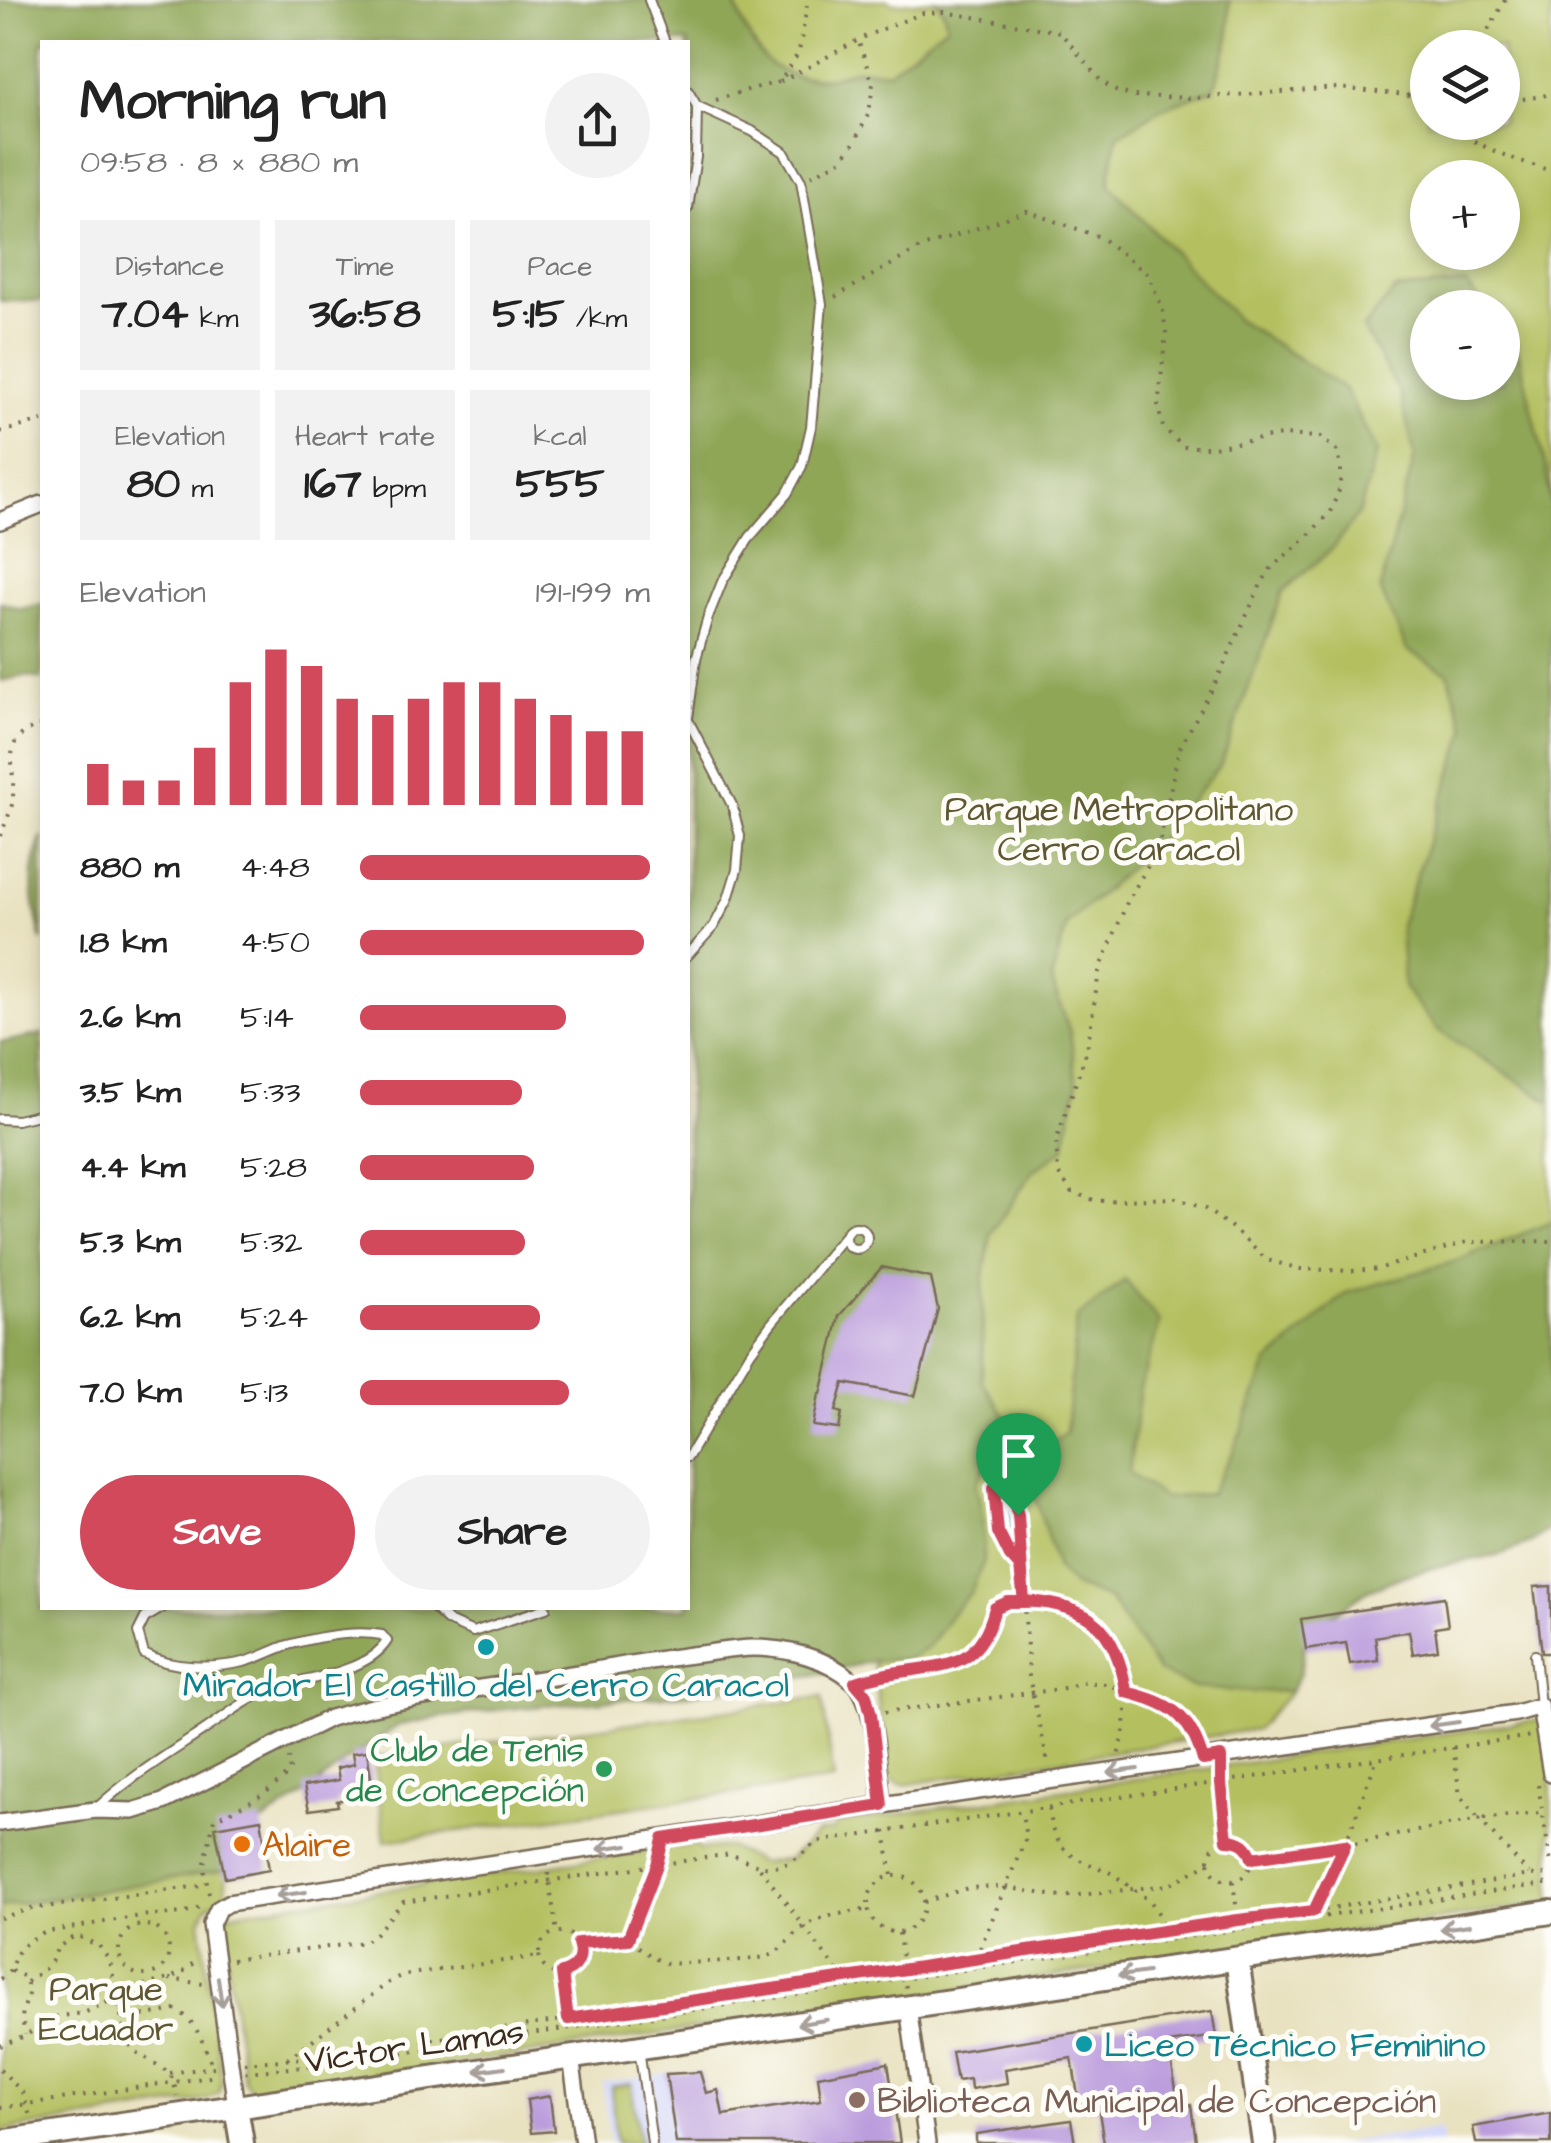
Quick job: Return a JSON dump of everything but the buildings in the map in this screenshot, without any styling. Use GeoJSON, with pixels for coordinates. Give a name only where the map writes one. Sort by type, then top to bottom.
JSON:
{"type":"FeatureCollection","features":[{"type":"Feature","properties":{"kind":"main road","name":"Víctor Lamas"},"geometry":{"type":"LineString","coordinates":[[0,2142],[1551,1912]]}},
{"type":"Feature","properties":{"kind":"main road"},"geometry":{"type":"LineString","coordinates":[[1237,1958],[1264,2143]]}},
{"type":"Feature","properties":{"kind":"main road"},"geometry":{"type":"LineString","coordinates":[[236,2107],[242,2143]]}},
{"type":"Feature","properties":{"kind":"street"},"geometry":{"type":"LineString","coordinates":[[0,521],[40,505]]}},
{"type":"Feature","properties":{"kind":"street"},"geometry":{"type":"LineString","coordinates":[[0,1823],[95,1810],[133,1811],[163,1802],[330,1718],[405,1700],[648,1660],[750,1648],[807,1656],[838,1670],[866,1695],[882,1805]]}},
{"type":"Feature","properties":{"kind":"street"},"geometry":{"type":"LineString","coordinates":[[236,2107],[212,1920],[218,1909],[228,1904],[1516,1713],[1540,1706],[1544,1774]]}},
{"type":"Feature","properties":{"kind":"street"},"geometry":{"type":"LineString","coordinates":[[908,2007],[927,2143]]}},
{"type":"Feature","properties":{"kind":"street"},"geometry":{"type":"LineString","coordinates":[[571,2058],[583,2143]]}},
{"type":"Feature","properties":{"kind":"lane"},"geometry":{"type":"LineString","coordinates":[[649,0],[663,40]]}},
{"type":"Feature","properties":{"kind":"lane"},"geometry":{"type":"LineString","coordinates":[[690,94],[697,106],[690,195]]}},
{"type":"Feature","properties":{"kind":"lane"},"geometry":{"type":"LineString","coordinates":[[690,704],[696,658],[722,582],[750,537],[787,494],[802,466],[812,427],[822,304],[801,181],[784,152],[752,131],[697,106]]}},
{"type":"Feature","properties":{"kind":"lane"},"geometry":{"type":"LineString","coordinates":[[690,723],[732,805],[740,836],[738,870],[728,899],[714,926],[690,953]]}},
{"type":"Feature","properties":{"kind":"lane"},"geometry":{"type":"LineString","coordinates":[[0,1119],[40,1114]]}},
{"type":"Feature","properties":{"kind":"lane"},"geometry":{"type":"LineString","coordinates":[[690,1454],[760,1338],[826,1258],[846,1234],[852,1228],[864,1230],[864,1246],[826,1258]]}},
{"type":"Feature","properties":{"kind":"lane"},"geometry":{"type":"LineString","coordinates":[[846,1234],[847,1245],[854,1249]]}},
{"type":"Feature","properties":{"kind":"lane"},"geometry":{"type":"LineString","coordinates":[[95,1810],[119,1788],[242,1703],[278,1687],[363,1661],[387,1641],[382,1635],[368,1633],[331,1637],[288,1645],[246,1661],[188,1666],[159,1662],[144,1654],[138,1632],[145,1618],[159,1610]]}},
{"type":"Feature","properties":{"kind":"lane"},"geometry":{"type":"LineString","coordinates":[[436,1610],[448,1621],[473,1632],[540,1610]]}},
{"type":"Feature","properties":{"kind":"lane"},"geometry":{"type":"LineString","coordinates":[[1534,1655],[1540,1706]]}},
{"type":"Feature","properties":{"kind":"lane"},"geometry":{"type":"LineString","coordinates":[[639,2048],[652,2143]]}},
{"type":"Feature","properties":{"kind":"path"},"geometry":{"type":"LineString","coordinates":[[780,82],[799,52],[808,0]]}},
{"type":"Feature","properties":{"kind":"path"},"geometry":{"type":"LineString","coordinates":[[1488,30],[1504,0]]}},
{"type":"Feature","properties":{"kind":"path"},"geometry":{"type":"LineString","coordinates":[[697,106],[780,82],[858,40],[923,13],[944,12],[1060,32],[1101,81],[1134,96],[1194,98],[1338,88],[1410,97]]}},
{"type":"Feature","properties":{"kind":"path"},"geometry":{"type":"LineString","coordinates":[[801,181],[840,161],[854,144],[869,113],[873,84],[858,40]]}},
{"type":"Feature","properties":{"kind":"path"},"geometry":{"type":"LineString","coordinates":[[1520,99],[1551,93]]}},
{"type":"Feature","properties":{"kind":"path"},"geometry":{"type":"LineString","coordinates":[[1406,95],[1410,94]]}},
{"type":"Feature","properties":{"kind":"path"},"geometry":{"type":"LineString","coordinates":[[1471,140],[1551,171]]}},
{"type":"Feature","properties":{"kind":"path"},"geometry":{"type":"LineString","coordinates":[[822,304],[920,248],[1027,211],[1100,237],[1148,274],[1164,310],[1166,333],[1158,407],[1163,427],[1183,447],[1214,448],[1281,436],[1320,437],[1336,450],[1341,465],[1342,486],[1330,512],[1272,567],[1261,584],[1214,686],[1180,748],[1158,849],[1128,900],[1099,972],[1087,1050],[1056,1141],[1058,1173],[1072,1192],[1096,1201],[1176,1198],[1205,1210],[1232,1228],[1267,1260],[1301,1269],[1352,1272],[1378,1269],[1467,1242],[1551,1241]]}},
{"type":"Feature","properties":{"kind":"path"},"geometry":{"type":"LineString","coordinates":[[0,432],[40,422]]}},
{"type":"Feature","properties":{"kind":"path"},"geometry":{"type":"LineString","coordinates":[[8,741],[14,734],[40,725]]}},
{"type":"Feature","properties":{"kind":"path"},"geometry":{"type":"LineString","coordinates":[[0,836],[13,800],[4,755]]}},
{"type":"Feature","properties":{"kind":"path"},"geometry":{"type":"LineString","coordinates":[[1020,1567],[998,1532],[994,1488],[1007,1482],[1018,1515],[1022,1550],[1029,1677],[1053,1782]]}},
{"type":"Feature","properties":{"kind":"path"},"geometry":{"type":"LineString","coordinates":[[855,1682],[950,1664],[971,1654],[985,1637],[995,1608],[1008,1602],[1035,1601],[1074,1612],[1103,1629],[1120,1666],[1126,1692],[1123,1738],[1110,1773]]}},
{"type":"Feature","properties":{"kind":"path"},"geometry":{"type":"LineString","coordinates":[[871,1714],[1060,1689],[1085,1682],[1105,1684],[1168,1705],[1192,1730],[1203,1760]]}},
{"type":"Feature","properties":{"kind":"path"},"geometry":{"type":"LineString","coordinates":[[760,1868],[792,1864],[816,1842],[1531,1736]]}},
{"type":"Feature","properties":{"kind":"path"},"geometry":{"type":"LineString","coordinates":[[0,1978],[11,1972],[18,1952],[31,1939],[46,1932],[146,1915],[176,1915],[211,1900],[204,1868],[214,1819],[248,1805],[274,1788],[290,1771],[288,1738]]}},
{"type":"Feature","properties":{"kind":"path"},"geometry":{"type":"LineString","coordinates":[[1453,1747],[1460,1796],[1530,1874]]}},
{"type":"Feature","properties":{"kind":"path"},"geometry":{"type":"LineString","coordinates":[[1221,1757],[1227,1840]]}},
{"type":"Feature","properties":{"kind":"path"},"geometry":{"type":"LineString","coordinates":[[1314,1911],[1345,1845],[1378,1758]]}},
{"type":"Feature","properties":{"kind":"path"},"geometry":{"type":"LineString","coordinates":[[1544,1774],[1542,1813],[1551,1864]]}},
{"type":"Feature","properties":{"kind":"path"},"geometry":{"type":"LineString","coordinates":[[1049,1809],[1061,1846],[1074,1858],[1112,1874],[1151,1902],[1164,1931]]}},
{"type":"Feature","properties":{"kind":"path"},"geometry":{"type":"LineString","coordinates":[[976,1959],[1026,1838],[1022,1813]]}},
{"type":"Feature","properties":{"kind":"path"},"geometry":{"type":"LineString","coordinates":[[1252,1858],[1479,1819],[1542,1813]]}},
{"type":"Feature","properties":{"kind":"path"},"geometry":{"type":"LineString","coordinates":[[885,1832],[892,1876]]}},
{"type":"Feature","properties":{"kind":"path"},"geometry":{"type":"LineString","coordinates":[[628,1939],[663,1839]]}},
{"type":"Feature","properties":{"kind":"path"},"geometry":{"type":"LineString","coordinates":[[1227,1840],[1246,1846],[1252,1858],[1244,1876],[1233,1881],[1220,1878],[1211,1869],[1212,1850],[1227,1840]]}},
{"type":"Feature","properties":{"kind":"path"},"geometry":{"type":"LineString","coordinates":[[231,1960],[365,1942],[403,1902],[731,1854],[760,1868],[843,1979]]}},
{"type":"Feature","properties":{"kind":"path"},"geometry":{"type":"LineString","coordinates":[[544,1857],[556,1932]]}},
{"type":"Feature","properties":{"kind":"path"},"geometry":{"type":"LineString","coordinates":[[924,1902],[968,1888],[1006,1887],[1061,1897],[1169,1885],[1210,1862]]}},
{"type":"Feature","properties":{"kind":"path"},"geometry":{"type":"LineString","coordinates":[[0,2108],[286,2059],[1314,1911],[1530,1874],[1551,1874]]}},
{"type":"Feature","properties":{"kind":"path"},"geometry":{"type":"LineString","coordinates":[[892,1876],[910,1879],[924,1902],[920,1919],[899,1932],[882,1928],[868,1909],[870,1892],[892,1876]]}},
{"type":"Feature","properties":{"kind":"path"},"geometry":{"type":"LineString","coordinates":[[1233,1881],[1238,1920]]}},
{"type":"Feature","properties":{"kind":"path"},"geometry":{"type":"LineString","coordinates":[[231,2069],[314,2066],[1551,1883]]}},
{"type":"Feature","properties":{"kind":"path"},"geometry":{"type":"LineString","coordinates":[[0,1918],[30,1910],[206,1885]]}},
{"type":"Feature","properties":{"kind":"path"},"geometry":{"type":"LineString","coordinates":[[578,1943],[628,1939],[668,1964],[763,1957],[781,1948],[803,1927],[827,1916],[868,1909]]}},
{"type":"Feature","properties":{"kind":"path"},"geometry":{"type":"LineString","coordinates":[[144,1924],[158,1929],[168,1941],[168,1957],[152,1974],[129,1970],[120,1958],[118,1950],[123,1935],[136,1926],[144,1924]]}},
{"type":"Feature","properties":{"kind":"path"},"geometry":{"type":"LineString","coordinates":[[556,1932],[578,1943],[580,1952],[572,1970],[562,1973],[543,1965],[540,1956],[544,1940],[556,1932]]}},
{"type":"Feature","properties":{"kind":"path"},"geometry":{"type":"LineString","coordinates":[[899,1932],[908,2007]]}},
{"type":"Feature","properties":{"kind":"path"},"geometry":{"type":"LineString","coordinates":[[27,1982],[47,1966],[57,1948],[73,1937],[80,1937],[99,1946],[110,1961],[126,2040],[134,2052],[170,2073],[213,2067],[200,2032],[184,2014],[176,2010],[122,2020]]}},
{"type":"Feature","properties":{"kind":"path"},"geometry":{"type":"LineString","coordinates":[[0,2046],[26,2036],[54,2016],[84,2013],[144,1985],[169,1979],[186,1970],[214,1944]]}},
{"type":"Feature","properties":{"kind":"path"},"geometry":{"type":"LineString","coordinates":[[286,2059],[403,1975],[540,1956]]}},
{"type":"Feature","properties":{"kind":"path"},"geometry":{"type":"LineString","coordinates":[[110,1961],[120,1958]]}},
{"type":"Feature","properties":{"kind":"path"},"geometry":{"type":"LineString","coordinates":[[11,1972],[24,1976],[27,1982],[29,1997],[22,2018],[26,2036]]}},
{"type":"Feature","properties":{"kind":"path"},"geometry":{"type":"LineString","coordinates":[[562,1973],[568,2019]]}},
{"type":"Feature","properties":{"kind":"path"},"geometry":{"type":"LineString","coordinates":[[169,1979],[220,1988]]}},
{"type":"Feature","properties":{"kind":"path"},"geometry":{"type":"LineString","coordinates":[[0,2069],[22,2092],[37,2136]]}},
{"type":"Feature","properties":{"kind":"path"},"geometry":{"type":"LineString","coordinates":[[170,2073],[186,2114]]}},
{"type":"Feature","properties":{"kind":"shaded area"},"geometry":{"type":"Polygon","coordinates":[[[700,2072],[706,2092],[717,2090],[727,2143],[610,2143],[602,2083],[700,2072]]]}},
{"type":"Feature","properties":{"kind":"shaded area"},"geometry":{"type":"Polygon","coordinates":[[[1441,2129],[1443,2143],[1336,2143],[1441,2129]]]}},
{"type":"Feature","properties":{"kind":"green space","name":"Parque Metropolitano Cerro Caracol"},"geometry":{"type":"Polygon","coordinates":[[[0,0],[734,0],[747,33],[765,59],[790,74],[826,78],[856,70],[888,72],[947,25],[935,0],[1229,0],[1229,38],[1214,89],[1162,108],[1117,136],[1109,184],[1237,319],[1345,389],[1377,452],[1359,513],[1333,548],[1283,591],[1221,764],[1155,845],[1067,924],[1051,980],[1070,1032],[1077,1086],[1064,1149],[1033,1171],[991,1233],[983,1281],[982,1381],[1020,1439],[1053,1442],[1066,1432],[1077,1318],[1125,1280],[1160,1322],[1140,1388],[1129,1473],[1164,1498],[1210,1494],[1233,1452],[1267,1364],[1346,1293],[1454,1262],[1551,1222],[1551,1527],[1531,1543],[1501,1554],[1403,1576],[1368,1590],[1307,1632],[1300,1673],[1291,1691],[1195,1688],[1159,1672],[1109,1599],[1073,1586],[1057,1568],[1036,1499],[1015,1472],[998,1461],[985,1468],[976,1484],[982,1512],[984,1560],[971,1592],[929,1646],[910,1658],[688,1694],[505,1709],[399,1725],[231,1844],[226,1870],[0,1907],[0,1041],[40,1034],[40,1610],[690,1610],[690,40],[40,40],[40,301],[0,301],[0,0]]]}},
{"type":"Feature","properties":{"kind":"green space"},"geometry":{"type":"Polygon","coordinates":[[[734,0],[887,0],[894,4],[935,0],[947,25],[888,72],[854,70],[830,78],[789,76],[772,68],[762,56],[742,24],[734,0]]]}},
{"type":"Feature","properties":{"kind":"green space","name":"Parque Metropolitano Cerro Caracol"},"geometry":{"type":"Polygon","coordinates":[[[1229,0],[1551,0],[1551,1527],[1531,1543],[1501,1554],[1403,1576],[1368,1590],[1307,1632],[1300,1673],[1291,1691],[1257,1729],[903,1785],[892,1780],[887,1770],[873,1661],[819,1674],[688,1694],[505,1709],[399,1725],[230,1844],[226,1894],[207,1907],[200,1921],[222,2081],[219,2093],[206,2100],[0,2131],[0,1316],[40,1610],[690,1610],[690,44],[720,108],[1169,248],[1109,184],[1117,136],[1162,108],[1214,89],[1229,38],[1229,0]]]}},
{"type":"Feature","properties":{"kind":"green space"},"geometry":{"type":"Polygon","coordinates":[[[1465,284],[1470,290],[1410,290],[1410,400],[1520,400],[1520,360],[1546,468],[1551,509],[1551,1102],[1438,1030],[1404,988],[1400,925],[1466,730],[1448,673],[1407,650],[1380,589],[1415,456],[1400,394],[1363,328],[1395,290],[1465,284]]]}},
{"type":"Feature","properties":{"kind":"green space"},"geometry":{"type":"Polygon","coordinates":[[[0,602],[21,609],[40,604],[40,679],[25,676],[0,681],[0,602]]]}},
{"type":"Feature","properties":{"kind":"green space"},"geometry":{"type":"Polygon","coordinates":[[[40,843],[40,931],[33,888],[40,843]]]}},
{"type":"Feature","properties":{"kind":"green space","name":"Club de Tenis de Concepción"},"geometry":{"type":"Polygon","coordinates":[[[822,1697],[834,1780],[385,1841],[374,1758],[822,1697]]]}},
{"type":"Feature","properties":{"kind":"green space","name":"Parque Ecuador"},"geometry":{"type":"Polygon","coordinates":[[[1551,1718],[1551,1903],[264,2092],[252,2090],[244,2081],[222,1925],[224,1917],[231,1913],[696,1844],[699,1850],[729,1847],[760,1863],[789,1859],[817,1833],[834,1830],[837,1823],[1551,1718]]]}},
{"type":"Feature","properties":{"kind":"green space"},"geometry":{"type":"Polygon","coordinates":[[[631,2084],[640,2143],[616,2143],[611,2087],[631,2084]]]}},
{"type":"Feature","properties":{"kind":"waterway"},"geometry":{"type":"LineString","coordinates":[[996,1475],[1010,1515],[1015,1556]]}},
{"type":"Feature","properties":{"kind":"place","name":"Mirador El Castillo del Cerro Caracol"},"geometry":{"type":"Point","coordinates":[486,1647]}},
{"type":"Feature","properties":{"kind":"place","name":"Club de Tenis de Concepción"},"geometry":{"type":"Point","coordinates":[604,1769]}},
{"type":"Feature","properties":{"kind":"place","name":"Alaire"},"geometry":{"type":"Point","coordinates":[242,1844]}},
{"type":"Feature","properties":{"kind":"place","name":"Liceo Técnico Feminino"},"geometry":{"type":"Point","coordinates":[1084,2044]}},
{"type":"Feature","properties":{"kind":"place","name":"Biblioteca Municipal de Concepción"},"geometry":{"type":"Point","coordinates":[857,2100]}},
{"type":"Feature","properties":{"kind":"route"},"geometry":{"type":"LineString","coordinates":[[1018,1515],[1007,1482],[994,1488],[998,1532],[1020,1567],[1024,1602],[1054,1605],[1103,1629],[1120,1666],[1126,1692],[1168,1705],[1192,1730],[1203,1760],[1221,1757],[1227,1840],[1246,1846],[1252,1858],[1345,1845],[1314,1911],[568,2019],[562,1973],[577,1964],[578,1943],[628,1939],[663,1839],[882,1805],[871,1714],[866,1695],[855,1682],[950,1664],[971,1654],[985,1637],[995,1608],[1008,1602],[1024,1602],[1018,1515]]}}]}
